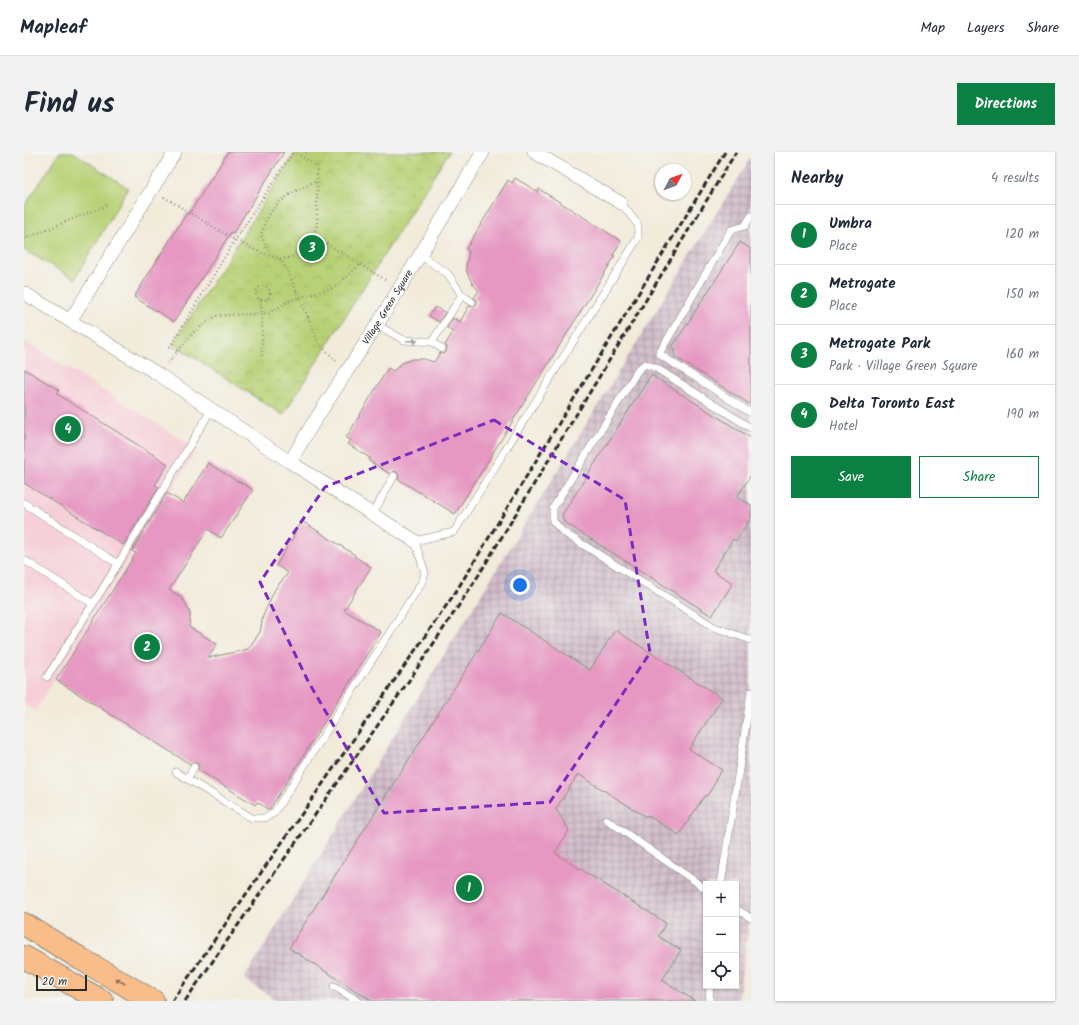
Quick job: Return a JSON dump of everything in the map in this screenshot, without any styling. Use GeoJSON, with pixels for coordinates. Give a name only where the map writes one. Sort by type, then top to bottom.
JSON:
{"type":"FeatureCollection","features":[{"type":"Feature","properties":{"kind":"highway"},"geometry":{"type":"LineString","coordinates":[[24,924],[80,959],[153,1001]]}},
{"type":"Feature","properties":{"kind":"highway"},"geometry":{"type":"LineString","coordinates":[[24,957],[102,1001]]}},
{"type":"Feature","properties":{"kind":"street"},"geometry":{"type":"LineString","coordinates":[[70,321],[175,152]]}},
{"type":"Feature","properties":{"kind":"street","name":"Village Green Square"},"geometry":{"type":"LineString","coordinates":[[290,462],[346,371],[377,325],[483,152]]}},
{"type":"Feature","properties":{"kind":"street"},"geometry":{"type":"LineString","coordinates":[[534,152],[621,204]]}},
{"type":"Feature","properties":{"kind":"street"},"geometry":{"type":"LineString","coordinates":[[24,293],[158,374],[290,462],[415,541]]}},
{"type":"Feature","properties":{"kind":"lane"},"geometry":{"type":"LineString","coordinates":[[176,772],[252,818],[266,818],[274,813],[422,582],[425,573],[415,541],[454,532],[638,238],[638,225],[621,204]]}},
{"type":"Feature","properties":{"kind":"lane"},"geometry":{"type":"LineString","coordinates":[[751,216],[748,227],[731,230],[659,354],[751,413]]}},
{"type":"Feature","properties":{"kind":"lane"},"geometry":{"type":"LineString","coordinates":[[420,255],[448,274],[462,295],[472,302]]}},
{"type":"Feature","properties":{"kind":"lane"},"geometry":{"type":"LineString","coordinates":[[432,342],[462,295]]}},
{"type":"Feature","properties":{"kind":"lane"},"geometry":{"type":"LineString","coordinates":[[377,325],[404,340],[432,342],[442,349]]}},
{"type":"Feature","properties":{"kind":"lane"},"geometry":{"type":"LineString","coordinates":[[751,428],[656,368],[645,364],[638,370],[553,508],[553,521],[563,532],[714,628],[751,640]]}},
{"type":"Feature","properties":{"kind":"lane"},"geometry":{"type":"LineString","coordinates":[[47,677],[118,564],[211,410]]}},
{"type":"Feature","properties":{"kind":"lane"},"geometry":{"type":"LineString","coordinates":[[372,515],[394,476]]}},
{"type":"Feature","properties":{"kind":"lane"},"geometry":{"type":"LineString","coordinates":[[24,503],[118,564]]}},
{"type":"Feature","properties":{"kind":"lane"},"geometry":{"type":"LineString","coordinates":[[24,560],[93,604]]}},
{"type":"Feature","properties":{"kind":"lane"},"geometry":{"type":"LineString","coordinates":[[721,881],[751,692]]}},
{"type":"Feature","properties":{"kind":"lane"},"geometry":{"type":"LineString","coordinates":[[187,779],[194,767]]}},
{"type":"Feature","properties":{"kind":"lane"},"geometry":{"type":"LineString","coordinates":[[606,819],[703,887]]}},
{"type":"Feature","properties":{"kind":"lane"},"geometry":{"type":"LineString","coordinates":[[739,910],[751,918]]}},
{"type":"Feature","properties":{"kind":"lane"},"geometry":{"type":"LineString","coordinates":[[334,986],[358,1001]]}},
{"type":"Feature","properties":{"kind":"lane"},"geometry":{"type":"LineString","coordinates":[[709,1001],[710,989]]}},
{"type":"Feature","properties":{"kind":"path"},"geometry":{"type":"LineString","coordinates":[[152,190],[235,240],[270,256],[280,259],[290,258],[309,243],[317,225],[317,166],[294,152],[235,240],[170,347],[177,351]]}},
{"type":"Feature","properties":{"kind":"path"},"geometry":{"type":"LineString","coordinates":[[270,256],[261,235],[267,217],[277,204],[295,190],[317,181]]}},
{"type":"Feature","properties":{"kind":"path"},"geometry":{"type":"LineString","coordinates":[[24,239],[107,205]]}},
{"type":"Feature","properties":{"kind":"path"},"geometry":{"type":"LineString","coordinates":[[313,235],[399,288]]}},
{"type":"Feature","properties":{"kind":"path"},"geometry":{"type":"LineString","coordinates":[[280,259],[288,272],[318,342],[346,371]]}},
{"type":"Feature","properties":{"kind":"path"},"geometry":{"type":"LineString","coordinates":[[158,374],[194,332],[216,316],[269,314],[291,300],[334,288],[361,264]]}},
{"type":"Feature","properties":{"kind":"path"},"geometry":{"type":"LineString","coordinates":[[260,299],[269,297],[269,290],[266,287],[262,286],[257,290],[256,294],[260,299],[262,314],[262,358]]}},
{"type":"Feature","properties":{"kind":"highlighted area"},"geometry":{"type":"Polygon","coordinates":[[[494,420],[625,500],[650,653],[550,802],[384,813],[308,681],[260,582],[325,487],[494,420]]]}},
{"type":"Feature","properties":{"kind":"shaded area"},"geometry":{"type":"Polygon","coordinates":[[[751,157],[751,907],[738,1001],[278,1001],[244,979],[751,157]]]}},
{"type":"Feature","properties":{"kind":"shaded area"},"geometry":{"type":"Polygon","coordinates":[[[24,341],[197,449],[35,711],[24,704],[24,341]]]}},
{"type":"Feature","properties":{"kind":"green space"},"geometry":{"type":"Polygon","coordinates":[[[60,152],[73,152],[128,188],[75,279],[24,250],[24,207],[60,152]]]}},
{"type":"Feature","properties":{"kind":"green space"},"geometry":{"type":"Polygon","coordinates":[[[296,152],[449,152],[283,415],[173,344],[296,152]]]}},
{"type":"Feature","properties":{"kind":"building"},"geometry":{"type":"Polygon","coordinates":[[[228,152],[284,152],[174,322],[134,297],[187,213],[189,214],[228,152]]]}},
{"type":"Feature","properties":{"kind":"building"},"geometry":{"type":"Polygon","coordinates":[[[515,178],[538,192],[539,189],[621,241],[613,255],[615,256],[455,514],[398,479],[399,476],[397,472],[394,471],[390,474],[369,461],[370,458],[348,444],[351,440],[346,438],[388,368],[393,371],[402,363],[413,359],[424,359],[434,362],[440,353],[444,354],[446,352],[447,347],[445,345],[453,332],[447,328],[453,318],[460,322],[469,306],[474,307],[477,303],[477,300],[474,298],[479,291],[472,283],[467,272],[466,266],[469,251],[466,249],[508,180],[512,183],[515,178]]]}},
{"type":"Feature","properties":{"kind":"building"},"geometry":{"type":"Polygon","coordinates":[[[740,242],[751,249],[751,405],[675,357],[673,346],[740,242]]]}},
{"type":"Feature","properties":{"kind":"building"},"geometry":{"type":"Polygon","coordinates":[[[435,307],[445,312],[439,322],[429,316],[435,307]]]}},
{"type":"Feature","properties":{"kind":"building"},"geometry":{"type":"Polygon","coordinates":[[[24,369],[59,390],[57,394],[168,464],[155,485],[159,487],[123,545],[24,483],[24,369]]]}},
{"type":"Feature","properties":{"kind":"building"},"geometry":{"type":"Polygon","coordinates":[[[651,375],[751,438],[751,475],[737,497],[751,505],[751,517],[736,541],[733,539],[713,571],[733,583],[712,616],[564,522],[562,515],[651,375]]]}},
{"type":"Feature","properties":{"kind":"building"},"geometry":{"type":"Polygon","coordinates":[[[208,463],[253,490],[221,538],[208,529],[169,590],[180,596],[185,602],[190,613],[189,627],[217,644],[208,658],[248,649],[260,632],[263,616],[275,589],[288,573],[276,565],[302,521],[371,567],[344,610],[381,632],[269,810],[257,802],[255,805],[198,770],[199,767],[197,763],[194,762],[190,764],[56,680],[136,553],[132,551],[167,493],[183,503],[208,463]]]}},
{"type":"Feature","properties":{"kind":"building"},"geometry":{"type":"Polygon","coordinates":[[[502,613],[590,670],[615,630],[722,698],[689,749],[722,770],[707,796],[705,795],[679,835],[647,815],[646,817],[578,774],[556,809],[569,830],[555,853],[666,923],[658,936],[681,950],[662,980],[695,1001],[372,1001],[289,948],[502,613]]]}},
{"type":"Feature","properties":{"kind":"railway"},"geometry":{"type":"LineString","coordinates":[[172,1001],[455,593],[725,152]]}},
{"type":"Feature","properties":{"kind":"railway"},"geometry":{"type":"LineString","coordinates":[[185,1001],[410,679],[475,581],[736,152]]}},
{"type":"Feature","properties":{"kind":"place","name":"Metrogate Park"},"geometry":{"type":"Point","coordinates":[312,248]}},
{"type":"Feature","properties":{"kind":"place","name":"Delta Toronto East"},"geometry":{"type":"Point","coordinates":[68,429]}},
{"type":"Feature","properties":{"kind":"place","name":"Metrogate"},"geometry":{"type":"Point","coordinates":[147,647]}},
{"type":"Feature","properties":{"kind":"place","name":"Umbra"},"geometry":{"type":"Point","coordinates":[469,888]}}]}
